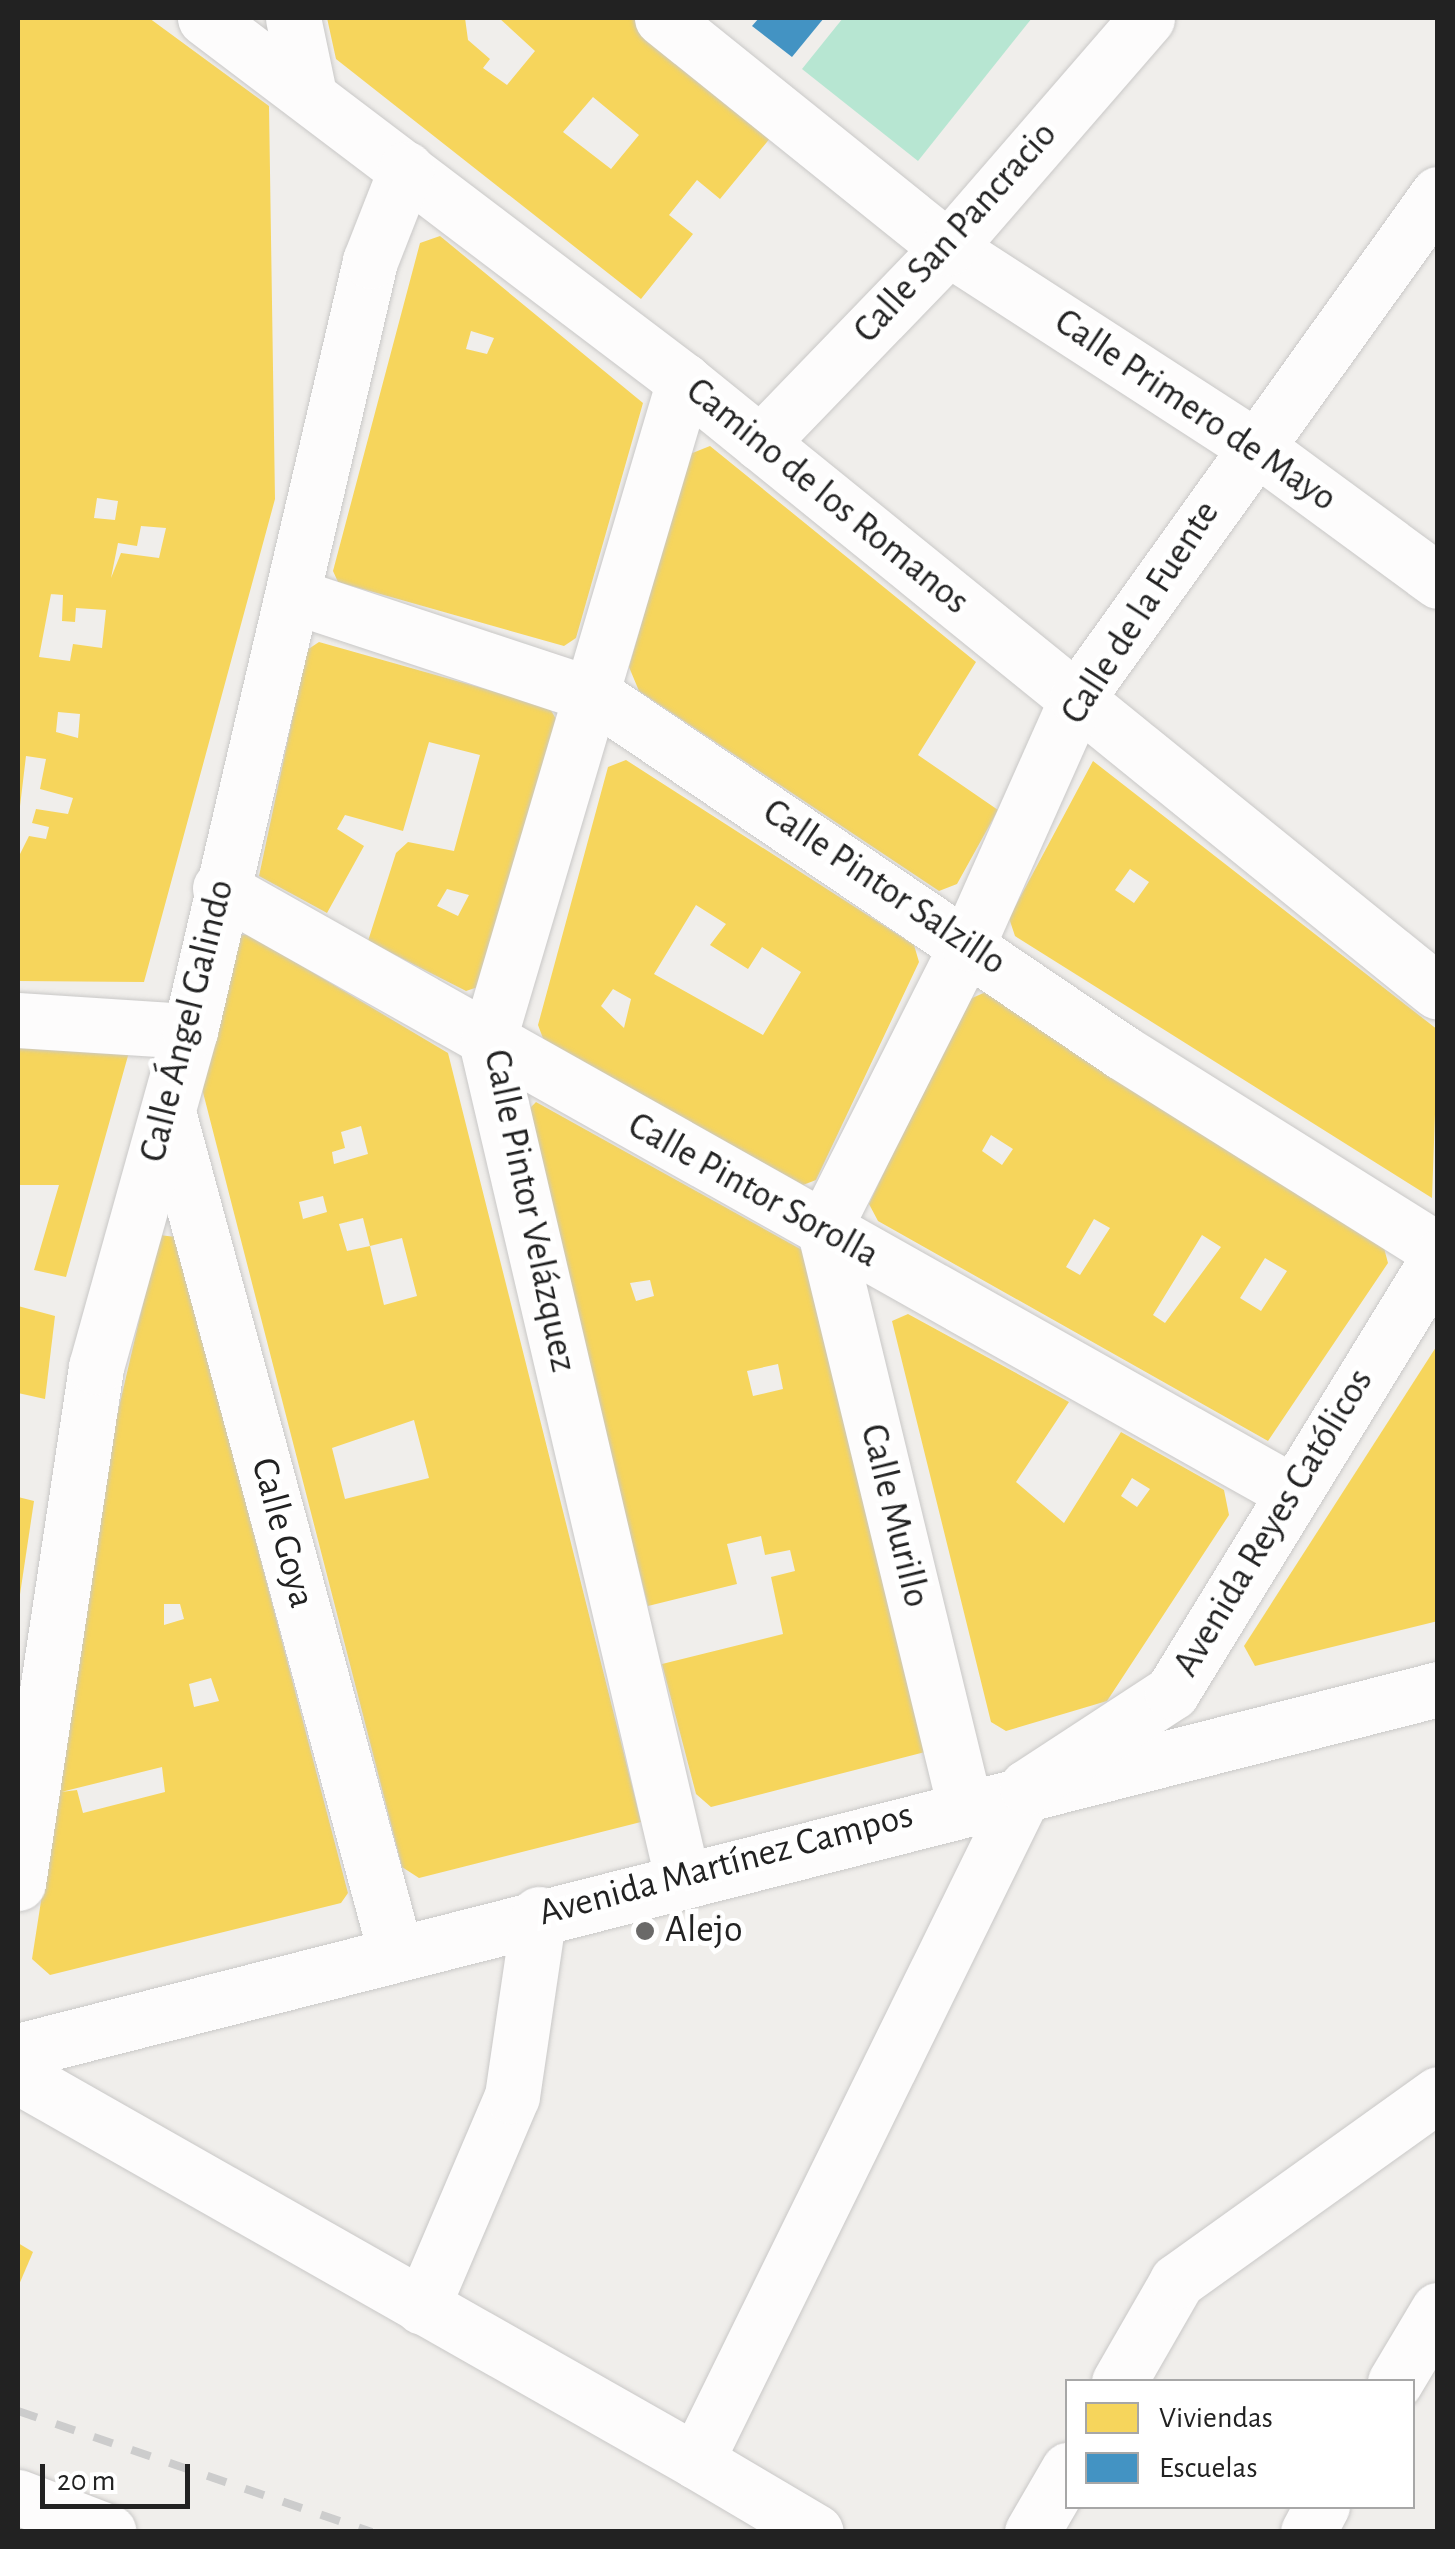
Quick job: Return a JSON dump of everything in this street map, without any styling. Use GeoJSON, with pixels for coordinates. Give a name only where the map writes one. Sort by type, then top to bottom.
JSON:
{"type":"FeatureCollection","features":[{"type":"Feature","properties":{"kind":"street","name":"Camino de los Romanos"},"geometry":{"type":"LineString","coordinates":[[205,18],[684,381],[1438,992]]}},
{"type":"Feature","properties":{"kind":"street"},"geometry":{"type":"LineString","coordinates":[[293,18],[310,94]]}},
{"type":"Feature","properties":{"kind":"street","name":"Calle Primero de Mayo"},"geometry":{"type":"LineString","coordinates":[[662,18],[948,248],[1254,445],[1438,580]]}},
{"type":"Feature","properties":{"kind":"street","name":"Calle San Pancracio"},"geometry":{"type":"LineString","coordinates":[[760,444],[948,248],[1147,18]]}},
{"type":"Feature","properties":{"kind":"street","name":"Calle Ángel Galindo"},"geometry":{"type":"LineString","coordinates":[[18,1883],[96,1367],[190,1030],[220,888],[297,596],[370,262],[406,169]]}},
{"type":"Feature","properties":{"kind":"street","name":"Calle de la Fuente"},"geometry":{"type":"LineString","coordinates":[[824,1228],[968,943],[1076,698],[1254,445],[1438,194]]}},
{"type":"Feature","properties":{"kind":"street","name":"Calle Pintor Velázquez"},"geometry":{"type":"LineString","coordinates":[[682,1877],[487,1045],[596,696],[684,381]]}},
{"type":"Feature","properties":{"kind":"street","name":"Calle Pintor Salzillo"},"geometry":{"type":"LineString","coordinates":[[297,596],[596,696],[1438,1250]]}},
{"type":"Feature","properties":{"kind":"street","name":"Calle Pintor Sorolla"},"geometry":{"type":"LineString","coordinates":[[220,888],[487,1045],[824,1228],[1288,1490]]}},
{"type":"Feature","properties":{"kind":"street"},"geometry":{"type":"LineString","coordinates":[[18,1020],[190,1030]]}},
{"type":"Feature","properties":{"kind":"street","name":"Calle Goya"},"geometry":{"type":"LineString","coordinates":[[168,1112],[396,1954]]}},
{"type":"Feature","properties":{"kind":"street","name":"Calle Murillo"},"geometry":{"type":"LineString","coordinates":[[824,1228],[964,1803]]}},
{"type":"Feature","properties":{"kind":"street","name":"Avenida Reyes Católicos"},"geometry":{"type":"LineString","coordinates":[[1027,1787],[1172,1692],[1288,1490],[1438,1258]]}},
{"type":"Feature","properties":{"kind":"street","name":"Avenida Martínez Campos"},"geometry":{"type":"LineString","coordinates":[[18,2051],[964,1803],[1027,1787],[1171,1763],[1438,1689]]}},
{"type":"Feature","properties":{"kind":"street"},"geometry":{"type":"LineString","coordinates":[[696,2461],[1027,1787]]}},
{"type":"Feature","properties":{"kind":"street"},"geometry":{"type":"LineString","coordinates":[[422,2307],[512,2096],[539,1914]]}},
{"type":"Feature","properties":{"kind":"street"},"geometry":{"type":"LineString","coordinates":[[18,2076],[816,2532]]}},
{"type":"Feature","properties":{"kind":"street"},"geometry":{"type":"LineString","coordinates":[[1120,2379],[1177,2281],[1438,2094]]}},
{"type":"Feature","properties":{"kind":"street"},"geometry":{"type":"LineString","coordinates":[[1398,2379],[1438,2310]]}},
{"type":"Feature","properties":{"kind":"street"},"geometry":{"type":"LineString","coordinates":[[1032,2532],[1065,2475]]}},
{"type":"Feature","properties":{"kind":"street"},"geometry":{"type":"LineString","coordinates":[[18,2497],[109,2532]]}},
{"type":"Feature","properties":{"kind":"street"},"geometry":{"type":"LineString","coordinates":[[1308,2532],[1320,2509]]}},
{"type":"Feature","properties":{"kind":"green space"},"geometry":{"type":"Polygon","coordinates":[[[843,18],[1032,18],[918,161],[802,69],[843,18]]]}},
{"type":"Feature","properties":{"kind":"building: Viviendas"},"geometry":{"type":"Polygon","coordinates":[[[18,18],[149,18],[269,106],[275,499],[144,982],[18,981],[18,858],[29,836],[46,839],[49,827],[32,823],[36,809],[68,814],[73,798],[40,789],[46,759],[26,756],[18,823],[18,18]],[[97,498],[94,518],[115,520],[118,501],[97,498]],[[141,526],[137,546],[118,543],[111,578],[121,553],[159,558],[166,528],[141,526]],[[51,594],[39,657],[70,661],[73,644],[102,648],[106,610],[76,608],[75,622],[62,621],[63,595],[51,594]],[[58,712],[56,732],[78,738],[80,714],[58,712]]]}},
{"type":"Feature","properties":{"kind":"building: Viviendas"},"geometry":{"type":"Polygon","coordinates":[[[327,18],[465,18],[468,40],[490,59],[483,68],[507,85],[535,51],[499,18],[637,18],[776,131],[720,199],[697,180],[669,215],[693,234],[641,299],[336,59],[327,18]],[[593,97],[563,132],[611,169],[639,135],[593,97]]]}},
{"type":"Feature","properties":{"kind":"building: Viviendas"},"geometry":{"type":"Polygon","coordinates":[[[440,236],[643,403],[576,638],[564,646],[338,582],[333,571],[420,243],[440,236]],[[471,331],[466,349],[487,354],[494,338],[471,331]]]}},
{"type":"Feature","properties":{"kind":"building: Viviendas"},"geometry":{"type":"Polygon","coordinates":[[[710,446],[976,662],[918,755],[998,810],[957,884],[939,891],[639,691],[629,667],[690,454],[710,446]]]}},
{"type":"Feature","properties":{"kind":"building: Viviendas"},"geometry":{"type":"Polygon","coordinates":[[[319,642],[549,707],[559,724],[484,985],[466,991],[368,941],[396,853],[408,842],[454,851],[480,755],[429,742],[403,831],[345,815],[337,829],[364,846],[327,913],[259,876],[307,650],[319,642]],[[447,889],[437,906],[458,916],[469,895],[447,889]]]}},
{"type":"Feature","properties":{"kind":"building: Viviendas"},"geometry":{"type":"Polygon","coordinates":[[[626,760],[914,945],[919,962],[816,1180],[803,1185],[544,1041],[538,1025],[608,767],[626,760]],[[696,905],[654,974],[763,1035],[801,972],[762,947],[748,969],[710,945],[726,924],[696,905]],[[613,989],[601,1006],[624,1028],[631,999],[613,989]]]}},
{"type":"Feature","properties":{"kind":"building: Viviendas"},"geometry":{"type":"Polygon","coordinates":[[[1093,761],[1438,1030],[1432,1198],[1015,936],[1009,918],[1093,761]],[[1130,869],[1115,890],[1134,903],[1149,882],[1130,869]]]}},
{"type":"Feature","properties":{"kind":"building: Viviendas"},"geometry":{"type":"Polygon","coordinates":[[[248,934],[448,1053],[641,1822],[419,1878],[402,1867],[197,1069],[229,938],[248,934]],[[361,1126],[341,1132],[345,1148],[332,1152],[334,1164],[368,1154],[361,1126]],[[323,1196],[299,1202],[303,1219],[327,1212],[323,1196]],[[363,1218],[339,1224],[347,1251],[370,1246],[363,1218]],[[402,1238],[370,1246],[384,1305],[417,1296],[402,1238]],[[414,1420],[332,1448],[345,1499],[429,1478],[414,1420]]]}},
{"type":"Feature","properties":{"kind":"building: Viviendas"},"geometry":{"type":"Polygon","coordinates":[[[988,991],[1383,1244],[1388,1263],[1268,1441],[878,1221],[869,1204],[970,999],[988,991]],[[991,1135],[982,1151],[1002,1165],[1013,1149],[991,1135]],[[1094,1219],[1066,1267],[1080,1275],[1110,1228],[1094,1219]],[[1202,1235],[1153,1315],[1165,1323],[1221,1247],[1202,1235]],[[1265,1258],[1240,1298],[1261,1311],[1287,1271],[1265,1258]]]}},
{"type":"Feature","properties":{"kind":"building: Viviendas"},"geometry":{"type":"Polygon","coordinates":[[[18,1043],[131,1045],[66,1277],[34,1270],[59,1185],[18,1185],[18,1043]]]}},
{"type":"Feature","properties":{"kind":"building: Viviendas"},"geometry":{"type":"Polygon","coordinates":[[[536,1102],[811,1255],[925,1752],[711,1807],[696,1794],[662,1664],[783,1634],[771,1577],[795,1571],[790,1550],[765,1555],[761,1536],[727,1544],[737,1584],[648,1606],[524,1114],[536,1102]],[[650,1280],[630,1283],[636,1301],[654,1296],[650,1280]],[[778,1364],[747,1371],[753,1396],[783,1389],[778,1364]]]}},
{"type":"Feature","properties":{"kind":"building: Viviendas"},"geometry":{"type":"Polygon","coordinates":[[[159,1235],[176,1237],[348,1893],[341,1903],[50,1975],[32,1959],[116,1420],[159,1235]],[[164,1604],[164,1625],[184,1619],[180,1604],[164,1604]],[[211,1678],[189,1684],[194,1707],[219,1701],[211,1678]],[[162,1767],[61,1792],[77,1790],[83,1813],[165,1792],[162,1767]]]}},
{"type":"Feature","properties":{"kind":"building: Viviendas"},"geometry":{"type":"Polygon","coordinates":[[[18,1306],[55,1316],[45,1399],[18,1393],[18,1306]]]}},
{"type":"Feature","properties":{"kind":"building: Viviendas"},"geometry":{"type":"Polygon","coordinates":[[[908,1314],[1069,1402],[1016,1482],[1064,1523],[1121,1432],[1224,1490],[1229,1515],[1107,1701],[1006,1731],[991,1722],[892,1321],[908,1314]],[[1132,1478],[1121,1496],[1137,1507],[1150,1489],[1132,1478]]]}},
{"type":"Feature","properties":{"kind":"building: Viviendas"},"geometry":{"type":"Polygon","coordinates":[[[1438,1344],[1438,1621],[1255,1666],[1244,1646],[1438,1344]]]}},
{"type":"Feature","properties":{"kind":"building: Viviendas"},"geometry":{"type":"Polygon","coordinates":[[[18,1497],[34,1501],[19,1601],[18,1601],[18,1497]]]}},
{"type":"Feature","properties":{"kind":"building: Viviendas"},"geometry":{"type":"Polygon","coordinates":[[[18,2243],[33,2252],[18,2287],[18,2243]]]}},
{"type":"Feature","properties":{"kind":"building: Escuelas"},"geometry":{"type":"Polygon","coordinates":[[[759,18],[824,18],[792,57],[752,26],[759,18]]]}},
{"type":"Feature","properties":{"kind":"railway"},"geometry":{"type":"LineString","coordinates":[[18,2411],[372,2532]]}},
{"type":"Feature","properties":{"kind":"place","name":"Alejo"},"geometry":{"type":"Point","coordinates":[645,1931]}}]}
